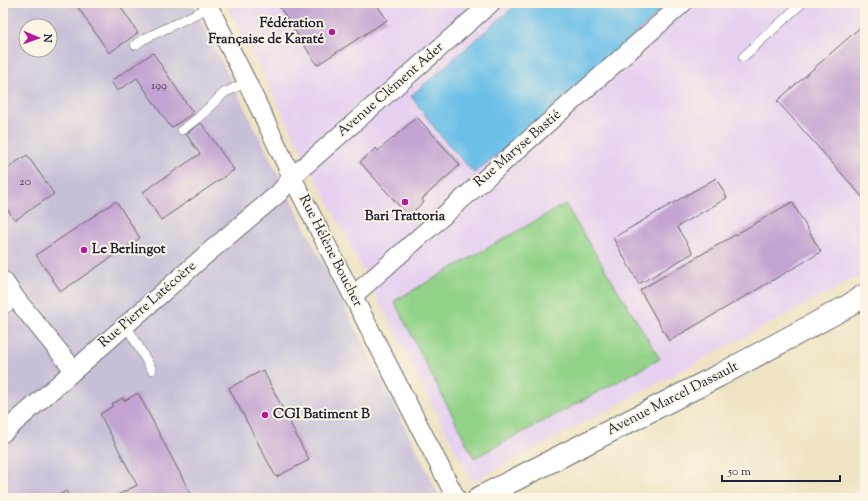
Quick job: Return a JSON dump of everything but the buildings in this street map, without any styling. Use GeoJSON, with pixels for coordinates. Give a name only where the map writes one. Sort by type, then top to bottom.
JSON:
{"type":"FeatureCollection","features":[{"type":"Feature","properties":{"kind":"street","name":"Avenue Clément Ader"},"geometry":{"type":"LineString","coordinates":[[292,177],[491,3]]}},
{"type":"Feature","properties":{"kind":"street","name":"Rue Maryse Bastié"},"geometry":{"type":"LineString","coordinates":[[353,296],[683,3]]}},
{"type":"Feature","properties":{"kind":"street","name":"Rue Hélène Boucher"},"geometry":{"type":"LineString","coordinates":[[211,5],[292,177],[456,498]]}},
{"type":"Feature","properties":{"kind":"street","name":"Rue Pierre Latécoère"},"geometry":{"type":"LineString","coordinates":[[3,433],[279,193],[292,177]]}},
{"type":"Feature","properties":{"kind":"street"},"geometry":{"type":"LineString","coordinates":[[3,280],[74,370]]}},
{"type":"Feature","properties":{"kind":"street","name":"Avenue Marcel Dassault"},"geometry":{"type":"LineString","coordinates":[[479,498],[720,375],[848,306],[865,295]]}},
{"type":"Feature","properties":{"kind":"lane"},"geometry":{"type":"LineString","coordinates":[[743,57],[802,3]]}},
{"type":"Feature","properties":{"kind":"lane"},"geometry":{"type":"LineString","coordinates":[[135,45],[211,5]]}},
{"type":"Feature","properties":{"kind":"lane"},"geometry":{"type":"LineString","coordinates":[[182,130],[198,118],[224,93],[247,82]]}},
{"type":"Feature","properties":{"kind":"lane"},"geometry":{"type":"LineString","coordinates":[[3,311],[18,300]]}},
{"type":"Feature","properties":{"kind":"lane"},"geometry":{"type":"LineString","coordinates":[[126,325],[152,370]]}},
{"type":"Feature","properties":{"kind":"shaded area"},"geometry":{"type":"Polygon","coordinates":[[[192,3],[439,495],[434,498],[3,498],[3,4],[192,3]]]}},
{"type":"Feature","properties":{"kind":"shaded area"},"geometry":{"type":"Polygon","coordinates":[[[226,3],[865,3],[865,273],[472,482],[226,3]]]}},
{"type":"Feature","properties":{"kind":"green space"},"geometry":{"type":"Polygon","coordinates":[[[565,204],[660,359],[474,458],[394,301],[565,204]]]}},
{"type":"Feature","properties":{"kind":"water"},"geometry":{"type":"Polygon","coordinates":[[[518,3],[670,3],[525,132],[474,173],[440,135],[411,96],[518,3]]]}},
{"type":"Feature","properties":{"kind":"place","name":"Fédération Française de Karaté"},"geometry":{"type":"Point","coordinates":[332,32]}},
{"type":"Feature","properties":{"kind":"place","name":"Bari Trattoria"},"geometry":{"type":"Point","coordinates":[405,202]}},
{"type":"Feature","properties":{"kind":"place","name":"Le Berlingot"},"geometry":{"type":"Point","coordinates":[84,250]}},
{"type":"Feature","properties":{"kind":"place","name":"CGI Batiment B"},"geometry":{"type":"Point","coordinates":[265,415]}}]}
